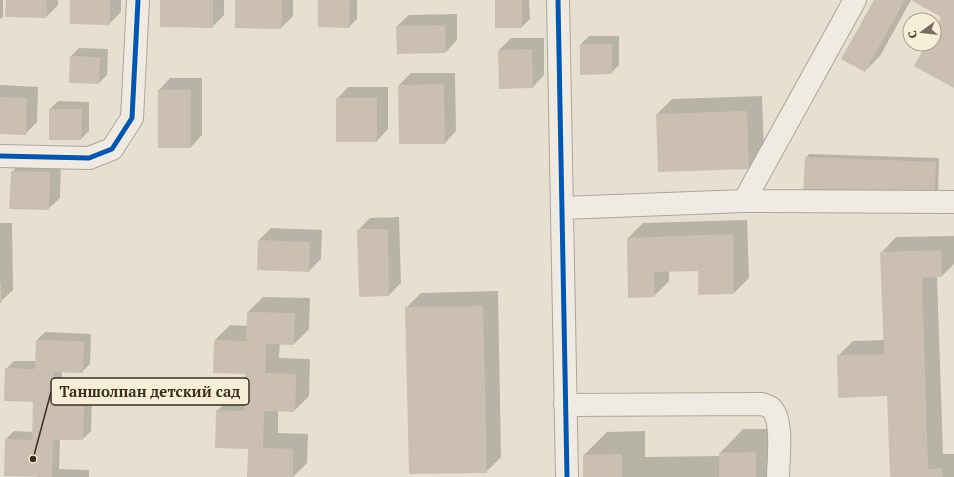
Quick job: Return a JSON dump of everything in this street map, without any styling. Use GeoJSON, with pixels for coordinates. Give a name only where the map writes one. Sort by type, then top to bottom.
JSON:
{"type":"FeatureCollection","features":[{"type":"Feature","properties":{"kind":"street"},"geometry":{"type":"LineString","coordinates":[[0,156],[89,158],[112,150],[132,118],[138,0]]}},
{"type":"Feature","properties":{"kind":"street"},"geometry":{"type":"LineString","coordinates":[[558,0],[567,477]]}},
{"type":"Feature","properties":{"kind":"street"},"geometry":{"type":"LineString","coordinates":[[744,200],[855,0]]}},
{"type":"Feature","properties":{"kind":"street"},"geometry":{"type":"LineString","coordinates":[[562,208],[744,200],[954,202]]}},
{"type":"Feature","properties":{"kind":"street"},"geometry":{"type":"LineString","coordinates":[[566,405],[762,404],[770,407],[779,424],[778,477]]}},
{"type":"Feature","properties":{"kind":"building"},"geometry":{"type":"Polygon","coordinates":[[[6,0],[47,0],[47,18],[5,17],[6,0]]]}},
{"type":"Feature","properties":{"kind":"building"},"geometry":{"type":"Polygon","coordinates":[[[70,0],[110,0],[110,25],[70,24],[70,0]]]}},
{"type":"Feature","properties":{"kind":"building"},"geometry":{"type":"Polygon","coordinates":[[[160,0],[213,0],[213,28],[160,27],[160,0]]]}},
{"type":"Feature","properties":{"kind":"building"},"geometry":{"type":"Polygon","coordinates":[[[235,0],[282,0],[281,29],[235,28],[235,0]]]}},
{"type":"Feature","properties":{"kind":"building"},"geometry":{"type":"Polygon","coordinates":[[[318,0],[350,0],[349,28],[318,27],[318,0]]]}},
{"type":"Feature","properties":{"kind":"building"},"geometry":{"type":"Polygon","coordinates":[[[495,0],[522,0],[522,28],[495,28],[495,0]]]}},
{"type":"Feature","properties":{"kind":"building"},"geometry":{"type":"Polygon","coordinates":[[[874,0],[905,0],[865,72],[841,59],[874,0]]]}},
{"type":"Feature","properties":{"kind":"building"},"geometry":{"type":"Polygon","coordinates":[[[911,0],[954,0],[954,88],[914,66],[922,52],[942,52],[942,12],[932,12],[911,0]]]}},
{"type":"Feature","properties":{"kind":"building"},"geometry":{"type":"Polygon","coordinates":[[[445,25],[446,53],[397,54],[396,26],[445,25]]]}},
{"type":"Feature","properties":{"kind":"building"},"geometry":{"type":"Polygon","coordinates":[[[580,44],[612,44],[612,74],[580,75],[580,44]]]}},
{"type":"Feature","properties":{"kind":"building"},"geometry":{"type":"Polygon","coordinates":[[[532,49],[533,88],[499,89],[498,50],[532,49]]]}},
{"type":"Feature","properties":{"kind":"building"},"geometry":{"type":"Polygon","coordinates":[[[70,56],[100,57],[99,84],[69,83],[70,56]]]}},
{"type":"Feature","properties":{"kind":"building"},"geometry":{"type":"Polygon","coordinates":[[[444,84],[445,144],[399,144],[398,85],[444,84]]]}},
{"type":"Feature","properties":{"kind":"building"},"geometry":{"type":"Polygon","coordinates":[[[158,90],[191,90],[191,148],[158,148],[158,90]]]}},
{"type":"Feature","properties":{"kind":"building"},"geometry":{"type":"Polygon","coordinates":[[[0,97],[27,98],[26,135],[0,134],[0,97]]]}},
{"type":"Feature","properties":{"kind":"building"},"geometry":{"type":"Polygon","coordinates":[[[336,98],[377,98],[377,142],[336,142],[336,98]]]}},
{"type":"Feature","properties":{"kind":"building"},"geometry":{"type":"Polygon","coordinates":[[[49,109],[82,109],[81,140],[49,140],[49,109]]]}},
{"type":"Feature","properties":{"kind":"building"},"geometry":{"type":"Polygon","coordinates":[[[747,111],[749,169],[658,172],[656,114],[747,111]]]}},
{"type":"Feature","properties":{"kind":"building"},"geometry":{"type":"Polygon","coordinates":[[[805,157],[936,162],[934,199],[803,194],[805,157]]]}},
{"type":"Feature","properties":{"kind":"building"},"geometry":{"type":"Polygon","coordinates":[[[11,171],[50,172],[49,210],[9,209],[11,171]]]}},
{"type":"Feature","properties":{"kind":"building"},"geometry":{"type":"Polygon","coordinates":[[[357,229],[388,229],[389,296],[359,297],[357,229]]]}},
{"type":"Feature","properties":{"kind":"building"},"geometry":{"type":"Polygon","coordinates":[[[733,234],[734,294],[698,295],[698,271],[654,272],[655,297],[628,298],[627,238],[733,234]]]}},
{"type":"Feature","properties":{"kind":"building"},"geometry":{"type":"Polygon","coordinates":[[[258,240],[310,242],[309,272],[257,270],[258,240]]]}},
{"type":"Feature","properties":{"kind":"building"},"geometry":{"type":"Polygon","coordinates":[[[941,250],[942,277],[922,278],[928,469],[942,468],[943,477],[890,477],[887,396],[838,398],[837,355],[884,354],[880,252],[941,250]]]}},
{"type":"Feature","properties":{"kind":"building"},"geometry":{"type":"Polygon","coordinates":[[[1,283],[2,303],[0,303],[1,283]]]}},
{"type":"Feature","properties":{"kind":"building"},"geometry":{"type":"Polygon","coordinates":[[[483,306],[487,473],[409,474],[405,307],[483,306]]]}},
{"type":"Feature","properties":{"kind":"building"},"geometry":{"type":"Polygon","coordinates":[[[247,312],[295,313],[294,345],[266,344],[265,373],[296,374],[295,412],[264,411],[263,448],[293,449],[293,477],[247,477],[248,449],[215,448],[216,410],[244,411],[245,374],[213,373],[214,340],[246,341],[247,312]]]}},
{"type":"Feature","properties":{"kind":"building"},"geometry":{"type":"Polygon","coordinates":[[[36,340],[84,341],[83,373],[54,372],[53,401],[84,402],[83,440],[53,440],[52,477],[4,476],[5,439],[32,440],[33,402],[4,401],[5,368],[35,369],[36,340]]]}},
{"type":"Feature","properties":{"kind":"building"},"geometry":{"type":"Polygon","coordinates":[[[756,452],[756,477],[719,477],[719,453],[756,452]]]}},
{"type":"Feature","properties":{"kind":"building"},"geometry":{"type":"Polygon","coordinates":[[[622,454],[622,477],[583,477],[583,455],[622,454]]]}},
{"type":"Feature","properties":{"kind":"cycle path"},"geometry":{"type":"LineString","coordinates":[[0,156],[89,158],[112,149],[132,118],[138,0]]}},
{"type":"Feature","properties":{"kind":"cycle path"},"geometry":{"type":"LineString","coordinates":[[558,0],[567,477]]}},
{"type":"Feature","properties":{"kind":"place","name":"Таншолпан детский сад"},"geometry":{"type":"Point","coordinates":[33,459]}}]}
